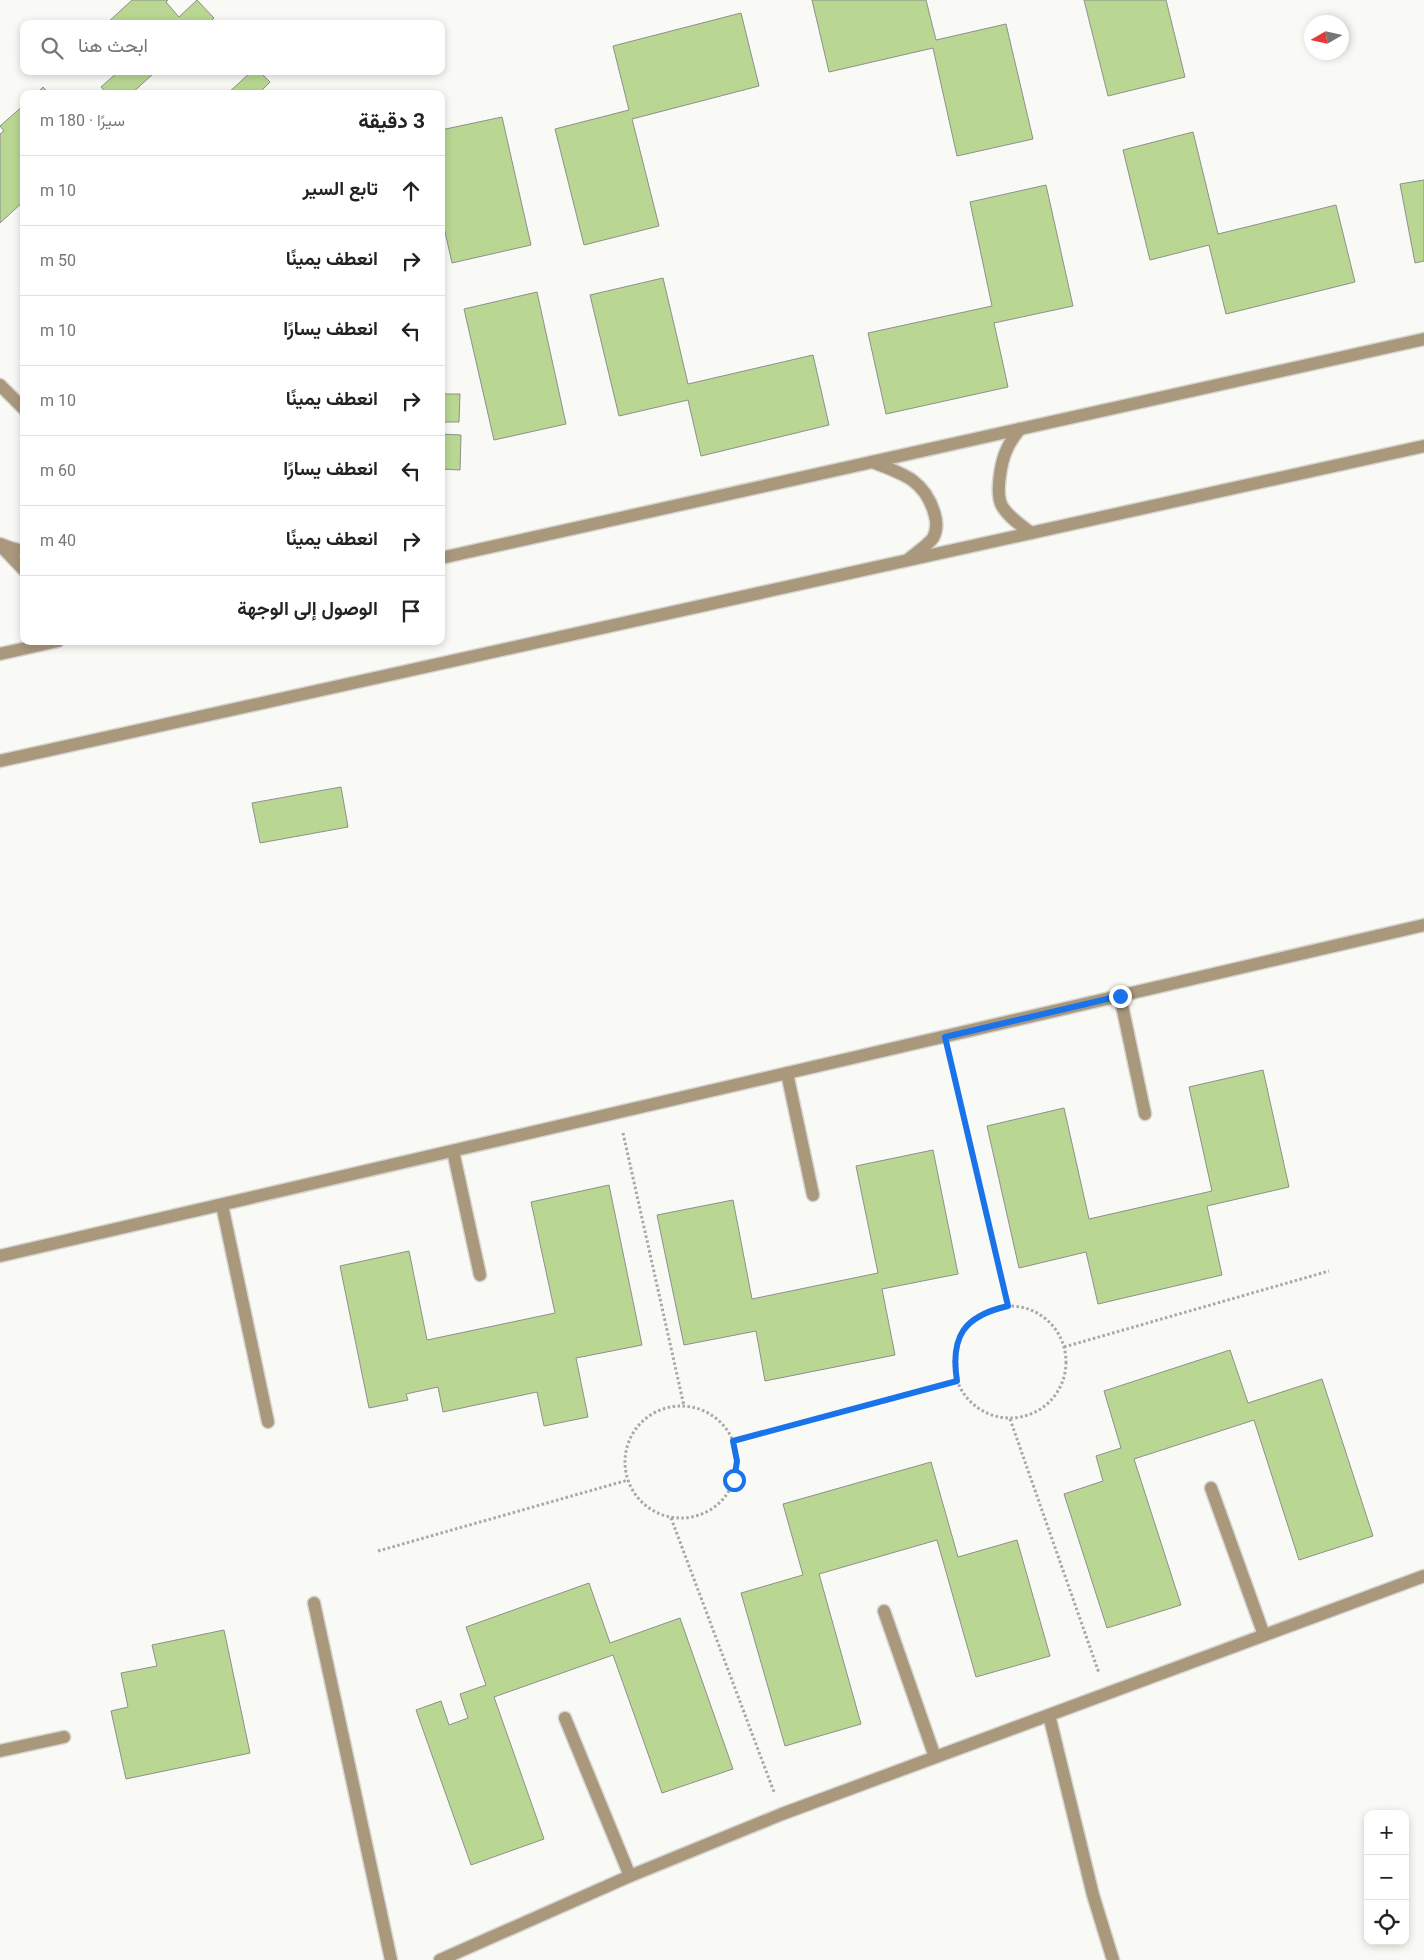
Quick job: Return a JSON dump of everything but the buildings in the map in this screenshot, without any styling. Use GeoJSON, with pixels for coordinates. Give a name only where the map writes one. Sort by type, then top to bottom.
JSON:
{"type":"FeatureCollection","features":[{"type":"Feature","properties":{"kind":"street"},"geometry":{"type":"LineString","coordinates":[[445,557],[1424,339]]}},
{"type":"Feature","properties":{"kind":"street"},"geometry":{"type":"LineString","coordinates":[[0,385],[20,405]]}},
{"type":"Feature","properties":{"kind":"street"},"geometry":{"type":"LineString","coordinates":[[1020,429],[1007,449],[1000,475],[999,494],[1001,505],[1008,514],[1031,533]]}},
{"type":"Feature","properties":{"kind":"street"},"geometry":{"type":"LineString","coordinates":[[0,761],[1424,446]]}},
{"type":"Feature","properties":{"kind":"street"},"geometry":{"type":"LineString","coordinates":[[871,462],[907,476],[924,489],[932,505],[938,523],[933,538],[908,560]]}},
{"type":"Feature","properties":{"kind":"street"},"geometry":{"type":"LineString","coordinates":[[0,544],[20,550]]}},
{"type":"Feature","properties":{"kind":"street"},"geometry":{"type":"LineString","coordinates":[[0,544],[20,566]]}},
{"type":"Feature","properties":{"kind":"street"},"geometry":{"type":"LineString","coordinates":[[0,654],[40,645]]}},
{"type":"Feature","properties":{"kind":"street"},"geometry":{"type":"LineString","coordinates":[[0,1256],[1424,925]]}},
{"type":"Feature","properties":{"kind":"street"},"geometry":{"type":"LineString","coordinates":[[1120,996],[1145,1114]]}},
{"type":"Feature","properties":{"kind":"street"},"geometry":{"type":"LineString","coordinates":[[787,1074],[814,1195]]}},
{"type":"Feature","properties":{"kind":"street"},"geometry":{"type":"LineString","coordinates":[[453,1151],[480,1275]]}},
{"type":"Feature","properties":{"kind":"street"},"geometry":{"type":"LineString","coordinates":[[222,1205],[268,1422]]}},
{"type":"Feature","properties":{"kind":"street"},"geometry":{"type":"LineString","coordinates":[[1211,1488],[1264,1635]]}},
{"type":"Feature","properties":{"kind":"street"},"geometry":{"type":"LineString","coordinates":[[440,1960],[630,1876],[782,1814],[1424,1576]]}},
{"type":"Feature","properties":{"kind":"street"},"geometry":{"type":"LineString","coordinates":[[314,1603],[391,1960]]}},
{"type":"Feature","properties":{"kind":"street"},"geometry":{"type":"LineString","coordinates":[[884,1611],[935,1757]]}},
{"type":"Feature","properties":{"kind":"street"},"geometry":{"type":"LineString","coordinates":[[1049,1715],[1093,1894],[1113,1960]]}},
{"type":"Feature","properties":{"kind":"street"},"geometry":{"type":"LineString","coordinates":[[565,1718],[630,1876]]}},
{"type":"Feature","properties":{"kind":"street"},"geometry":{"type":"LineString","coordinates":[[0,1751],[64,1737]]}},
{"type":"Feature","properties":{"kind":"path"},"geometry":{"type":"LineString","coordinates":[[945,1037],[1008,1306]]}},
{"type":"Feature","properties":{"kind":"path"},"geometry":{"type":"LineString","coordinates":[[619,1113],[684,1406]]}},
{"type":"Feature","properties":{"kind":"path"},"geometry":{"type":"LineString","coordinates":[[1064,1347],[1329,1271]]}},
{"type":"Feature","properties":{"kind":"path"},"geometry":{"type":"LineString","coordinates":[[1008,1306],[1027,1308],[1043,1317],[1056,1330],[1064,1347],[1066,1364],[1063,1381],[1054,1396],[1042,1408],[1027,1416],[1010,1418],[993,1416],[978,1408],[965,1396],[957,1381],[954,1360],[958,1339],[970,1322],[988,1310],[1008,1306]]}},
{"type":"Feature","properties":{"kind":"path"},"geometry":{"type":"LineString","coordinates":[[733,1441],[957,1381]]}},
{"type":"Feature","properties":{"kind":"path"},"geometry":{"type":"LineString","coordinates":[[684,1406],[699,1409],[714,1416],[725,1427],[733,1441],[737,1461],[734,1480],[725,1498],[704,1514],[691,1518],[671,1518],[652,1511],[638,1498],[628,1480],[626,1462],[628,1444],[637,1428],[650,1416],[666,1408],[684,1406]]}},
{"type":"Feature","properties":{"kind":"path"},"geometry":{"type":"LineString","coordinates":[[1010,1418],[1106,1693]]}},
{"type":"Feature","properties":{"kind":"path"},"geometry":{"type":"LineString","coordinates":[[378,1551],[628,1480]]}},
{"type":"Feature","properties":{"kind":"path"},"geometry":{"type":"LineString","coordinates":[[671,1518],[782,1814]]}},
{"type":"Feature","properties":{"kind":"route"},"geometry":{"type":"LineString","coordinates":[[734,1480],[737,1461],[733,1441],[957,1381],[954,1360],[958,1339],[970,1322],[988,1310],[1008,1306],[945,1037],[1120,996]]}}]}
